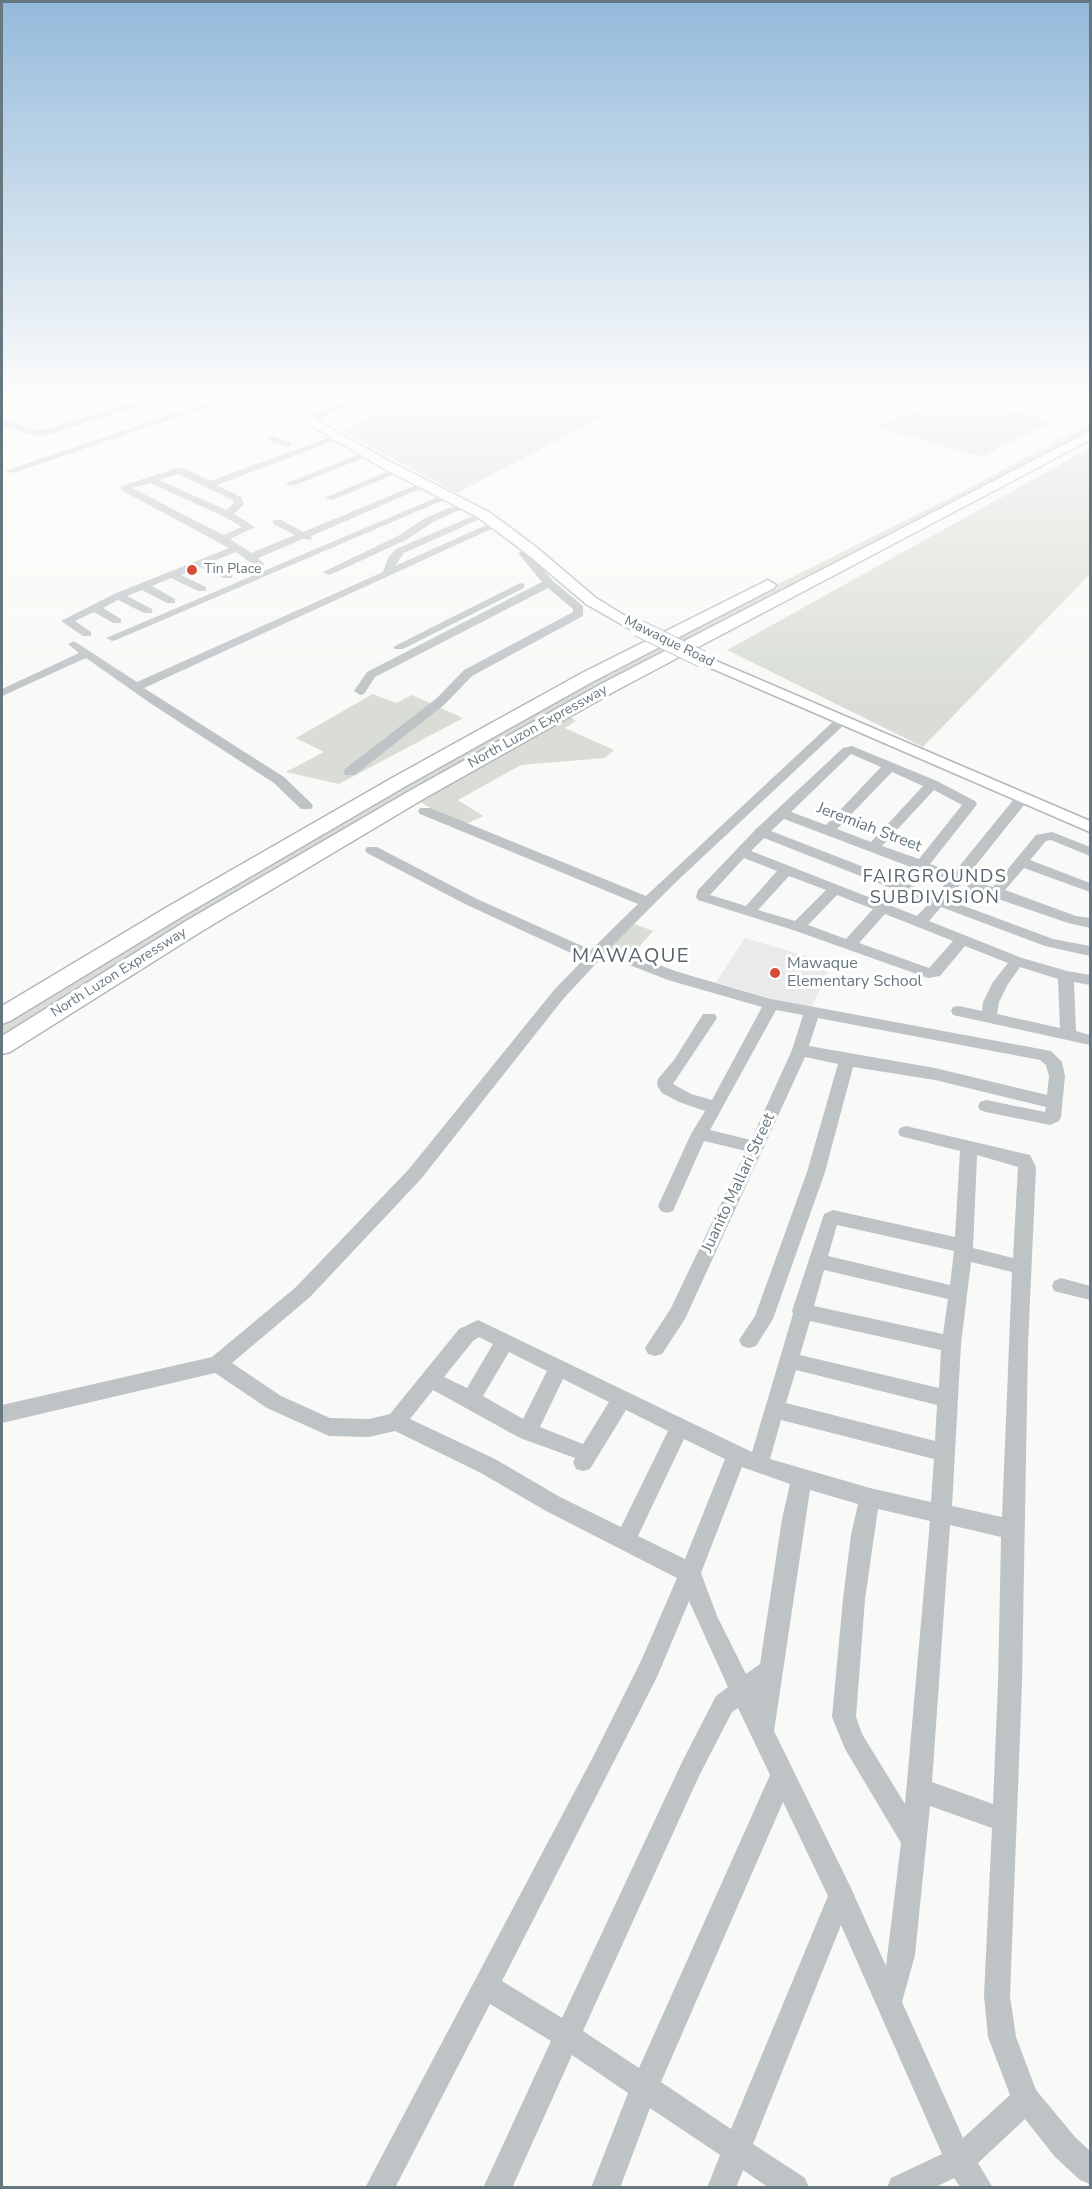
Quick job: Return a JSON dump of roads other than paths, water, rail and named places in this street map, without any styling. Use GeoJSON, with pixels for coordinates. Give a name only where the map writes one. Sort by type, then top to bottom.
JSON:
{"type":"FeatureCollection","features":[{"type":"Feature","properties":{"kind":"highway","name":"North Luzon Expressway"},"geometry":{"type":"LineString","coordinates":[[2,1016],[176,911],[578,682],[933,500]]}},
{"type":"Feature","properties":{"kind":"highway","name":"North Luzon Expressway"},"geometry":{"type":"LineString","coordinates":[[2,1046],[194,926],[418,794],[598,693],[966,500]]}},
{"type":"Feature","properties":{"kind":"main road","name":"Mawaque Road"},"geometry":{"type":"LineString","coordinates":[[456,500],[484,514],[591,601],[638,628],[1019,802],[1090,827]]}},
{"type":"Feature","properties":{"kind":"street"},"geometry":{"type":"LineString","coordinates":[[148,500],[223,539],[259,564]]}},
{"type":"Feature","properties":{"kind":"street"},"geometry":{"type":"LineString","coordinates":[[196,500],[250,527],[223,539]]}},
{"type":"Feature","properties":{"kind":"street"},"geometry":{"type":"LineString","coordinates":[[227,514],[240,502],[237,500]]}},
{"type":"Feature","properties":{"kind":"street"},"geometry":{"type":"LineString","coordinates":[[249,558],[271,543],[307,537],[325,525],[358,515],[386,500]]}},
{"type":"Feature","properties":{"kind":"street"},"geometry":{"type":"LineString","coordinates":[[112,638],[438,500]]}},
{"type":"Feature","properties":{"kind":"street"},"geometry":{"type":"LineString","coordinates":[[379,503],[391,507]]}},
{"type":"Feature","properties":{"kind":"street"},"geometry":{"type":"LineString","coordinates":[[328,572],[402,538],[429,520],[465,505]]}},
{"type":"Feature","properties":{"kind":"street"},"geometry":{"type":"LineString","coordinates":[[388,572],[393,558],[400,551],[484,514]]}},
{"type":"Feature","properties":{"kind":"street"},"geometry":{"type":"LineString","coordinates":[[276,522],[307,537]]}},
{"type":"Feature","properties":{"kind":"street"},"geometry":{"type":"LineString","coordinates":[[136,687],[497,524]]}},
{"type":"Feature","properties":{"kind":"street"},"geometry":{"type":"LineString","coordinates":[[325,525],[336,529],[350,525]]}},
{"type":"Feature","properties":{"kind":"street"},"geometry":{"type":"LineString","coordinates":[[271,543],[287,550]]}},
{"type":"Feature","properties":{"kind":"street"},"geometry":{"type":"LineString","coordinates":[[87,634],[67,621],[118,596],[235,549]]}},
{"type":"Feature","properties":{"kind":"street"},"geometry":{"type":"LineString","coordinates":[[350,772],[441,701],[468,673],[579,614],[579,608],[546,580],[523,553],[531,550]]}},
{"type":"Feature","properties":{"kind":"street"},"geometry":{"type":"LineString","coordinates":[[199,562],[228,576]]}},
{"type":"Feature","properties":{"kind":"street"},"geometry":{"type":"LineString","coordinates":[[171,574],[202,589]]}},
{"type":"Feature","properties":{"kind":"street"},"geometry":{"type":"LineString","coordinates":[[399,647],[546,580]]}},
{"type":"Feature","properties":{"kind":"street"},"geometry":{"type":"LineString","coordinates":[[360,691],[371,675],[546,580]]}},
{"type":"Feature","properties":{"kind":"street"},"geometry":{"type":"LineString","coordinates":[[143,586],[171,601]]}},
{"type":"Feature","properties":{"kind":"street"},"geometry":{"type":"LineString","coordinates":[[118,596],[148,611]]}},
{"type":"Feature","properties":{"kind":"street"},"geometry":{"type":"LineString","coordinates":[[95,608],[117,621]]}},
{"type":"Feature","properties":{"kind":"street"},"geometry":{"type":"LineString","coordinates":[[74,644],[279,780],[306,806]]}},
{"type":"Feature","properties":{"kind":"street"},"geometry":{"type":"LineString","coordinates":[[2,693],[87,653]]}},
{"type":"Feature","properties":{"kind":"street"},"geometry":{"type":"LineString","coordinates":[[2,1414],[217,1364],[303,1292],[415,1174],[559,994],[597,953],[647,902],[842,720]]}},
{"type":"Feature","properties":{"kind":"street"},"geometry":{"type":"LineString","coordinates":[[921,866],[970,806],[968,801],[852,750],[847,751],[781,813],[703,893],[706,899],[798,927],[933,974],[963,939]]}},
{"type":"Feature","properties":{"kind":"street"},"geometry":{"type":"LineString","coordinates":[[829,830],[890,767]]}},
{"type":"Feature","properties":{"kind":"street"},"geometry":{"type":"LineString","coordinates":[[873,847],[932,784]]}},
{"type":"Feature","properties":{"kind":"street"},"geometry":{"type":"LineString","coordinates":[[920,922],[1019,802]]}},
{"type":"Feature","properties":{"kind":"street"},"geometry":{"type":"LineString","coordinates":[[425,811],[647,902]]}},
{"type":"Feature","properties":{"kind":"street","name":"Jeremiah Street"},"geometry":{"type":"LineString","coordinates":[[781,813],[945,874]]}},
{"type":"Feature","properties":{"kind":"street"},"geometry":{"type":"LineString","coordinates":[[762,832],[1050,943],[1090,951]]}},
{"type":"Feature","properties":{"kind":"street"},"geometry":{"type":"LineString","coordinates":[[996,892],[1041,837],[1052,836],[1090,852]]}},
{"type":"Feature","properties":{"kind":"street"},"geometry":{"type":"LineString","coordinates":[[372,850],[472,902],[597,953],[771,1004],[1045,1055],[1054,1062],[1057,1076],[1053,1117],[1050,1119],[986,1106]]}},
{"type":"Feature","properties":{"kind":"street"},"geometry":{"type":"LineString","coordinates":[[741,852],[1017,961],[1066,976],[1090,980]]}},
{"type":"Feature","properties":{"kind":"street"},"geometry":{"type":"LineString","coordinates":[[1020,862],[1090,888]]}},
{"type":"Feature","properties":{"kind":"street"},"geometry":{"type":"LineString","coordinates":[[748,912],[786,870]]}},
{"type":"Feature","properties":{"kind":"street"},"geometry":{"type":"LineString","coordinates":[[974,886],[1073,920],[1090,923]]}},
{"type":"Feature","properties":{"kind":"street"},"geometry":{"type":"LineString","coordinates":[[798,927],[835,889]]}},
{"type":"Feature","properties":{"kind":"street"},"geometry":{"type":"LineString","coordinates":[[849,945],[882,908]]}},
{"type":"Feature","properties":{"kind":"street"},"geometry":{"type":"LineString","coordinates":[[989,1018],[991,1002],[1001,982],[1017,961]]}},
{"type":"Feature","properties":{"kind":"street"},"geometry":{"type":"LineString","coordinates":[[1066,976],[1068,1035]]}},
{"type":"Feature","properties":{"kind":"street"},"geometry":{"type":"LineString","coordinates":[[667,1206],[699,1134],[716,1108],[771,1004]]}},
{"type":"Feature","properties":{"kind":"street"},"geometry":{"type":"LineString","coordinates":[[958,1011],[1090,1040]]}},
{"type":"Feature","properties":{"kind":"street","name":"Juanito Mallari Street"},"geometry":{"type":"LineString","coordinates":[[655,1348],[678,1313],[756,1147],[800,1050],[812,1013]]}},
{"type":"Feature","properties":{"kind":"street"},"geometry":{"type":"LineString","coordinates":[[709,1018],[680,1064],[666,1079],[665,1085],[679,1095],[716,1108]]}},
{"type":"Feature","properties":{"kind":"street"},"geometry":{"type":"LineString","coordinates":[[800,1050],[935,1074],[1054,1102]]}},
{"type":"Feature","properties":{"kind":"street"},"geometry":{"type":"LineString","coordinates":[[748,1340],[763,1318],[816,1172],[847,1060]]}},
{"type":"Feature","properties":{"kind":"street"},"geometry":{"type":"LineString","coordinates":[[906,1132],[1024,1160],[1027,1163],[1012,1529],[1011,1683],[1003,1820],[997,1996],[1002,2037],[1026,2099],[1065,2147],[1090,2170]]}},
{"type":"Feature","properties":{"kind":"street"},"geometry":{"type":"LineString","coordinates":[[699,1134],[756,1147]]}},
{"type":"Feature","properties":{"kind":"street"},"geometry":{"type":"LineString","coordinates":[[889,2001],[902,1955],[919,1790],[941,1515],[951,1344],[963,1249],[969,1147]]}},
{"type":"Feature","properties":{"kind":"street"},"geometry":{"type":"LineString","coordinates":[[758,1466],[801,1311],[818,1261],[827,1221],[833,1217],[963,1249],[1022,1267]]}},
{"type":"Feature","properties":{"kind":"street"},"geometry":{"type":"LineString","coordinates":[[818,1261],[957,1294]]}},
{"type":"Feature","properties":{"kind":"street"},"geometry":{"type":"LineString","coordinates":[[1061,1286],[1090,1293]]}},
{"type":"Feature","properties":{"kind":"street"},"geometry":{"type":"LineString","coordinates":[[801,1311],[951,1344]]}},
{"type":"Feature","properties":{"kind":"street"},"geometry":{"type":"LineString","coordinates":[[396,1422],[472,1329],[478,1328],[758,1466],[870,1498],[1012,1529]]}},
{"type":"Feature","properties":{"kind":"street"},"geometry":{"type":"LineString","coordinates":[[471,1399],[505,1341]]}},
{"type":"Feature","properties":{"kind":"street"},"geometry":{"type":"LineString","coordinates":[[788,1360],[947,1399]]}},
{"type":"Feature","properties":{"kind":"street"},"geometry":{"type":"LineString","coordinates":[[217,1364],[274,1402],[329,1427],[369,1428],[396,1422],[488,1466],[553,1504],[690,1573],[708,1621],[841,1894],[959,2161],[978,2187]]}},
{"type":"Feature","properties":{"kind":"street"},"geometry":{"type":"LineString","coordinates":[[527,1432],[560,1368]]}},
{"type":"Feature","properties":{"kind":"street"},"geometry":{"type":"LineString","coordinates":[[430,1379],[471,1399],[527,1432],[579,1456],[621,1400]]}},
{"type":"Feature","properties":{"kind":"street"},"geometry":{"type":"LineString","coordinates":[[774,1409],[945,1453]]}},
{"type":"Feature","properties":{"kind":"street"},"geometry":{"type":"LineString","coordinates":[[626,1539],[679,1429]]}},
{"type":"Feature","properties":{"kind":"street"},"geometry":{"type":"LineString","coordinates":[[379,2187],[608,1752],[649,1669],[736,1456]]}},
{"type":"Feature","properties":{"kind":"street"},"geometry":{"type":"LineString","coordinates":[[762,1732],[792,1519],[802,1477]]}},
{"type":"Feature","properties":{"kind":"street"},"geometry":{"type":"LineString","coordinates":[[870,1498],[862,1535],[854,1599],[844,1717],[853,1741],[914,1841]]}},
{"type":"Feature","properties":{"kind":"street"},"geometry":{"type":"LineString","coordinates":[[497,2187],[691,1768],[724,1704],[770,1671]]}},
{"type":"Feature","properties":{"kind":"street"},"geometry":{"type":"LineString","coordinates":[[604,2187],[645,2086],[783,1774]]}},
{"type":"Feature","properties":{"kind":"street"},"geometry":{"type":"LineString","coordinates":[[919,1790],[1003,1820]]}},
{"type":"Feature","properties":{"kind":"street"},"geometry":{"type":"LineString","coordinates":[[721,2187],[841,1894]]}},
{"type":"Feature","properties":{"kind":"street"},"geometry":{"type":"LineString","coordinates":[[485,1986],[645,2086],[795,2187]]}},
{"type":"Feature","properties":{"kind":"street"},"geometry":{"type":"LineString","coordinates":[[901,2187],[959,2161],[1026,2099]]}},
{"type":"Feature","properties":{"kind":"place","name":"Tin Place"},"geometry":{"type":"Point","coordinates":[192,570]}},
{"type":"Feature","properties":{"kind":"place","name":"Mawaque Elementary School"},"geometry":{"type":"Point","coordinates":[775,973]}},
{"type":"Feature","properties":{"kind":"district","name":"FAIRGROUNDS SUBDIVISION"},"geometry":{"type":"Point","coordinates":[935,888]}},
{"type":"Feature","properties":{"kind":"district","name":"MAWAQUE"},"geometry":{"type":"Point","coordinates":[631,957]}}]}
